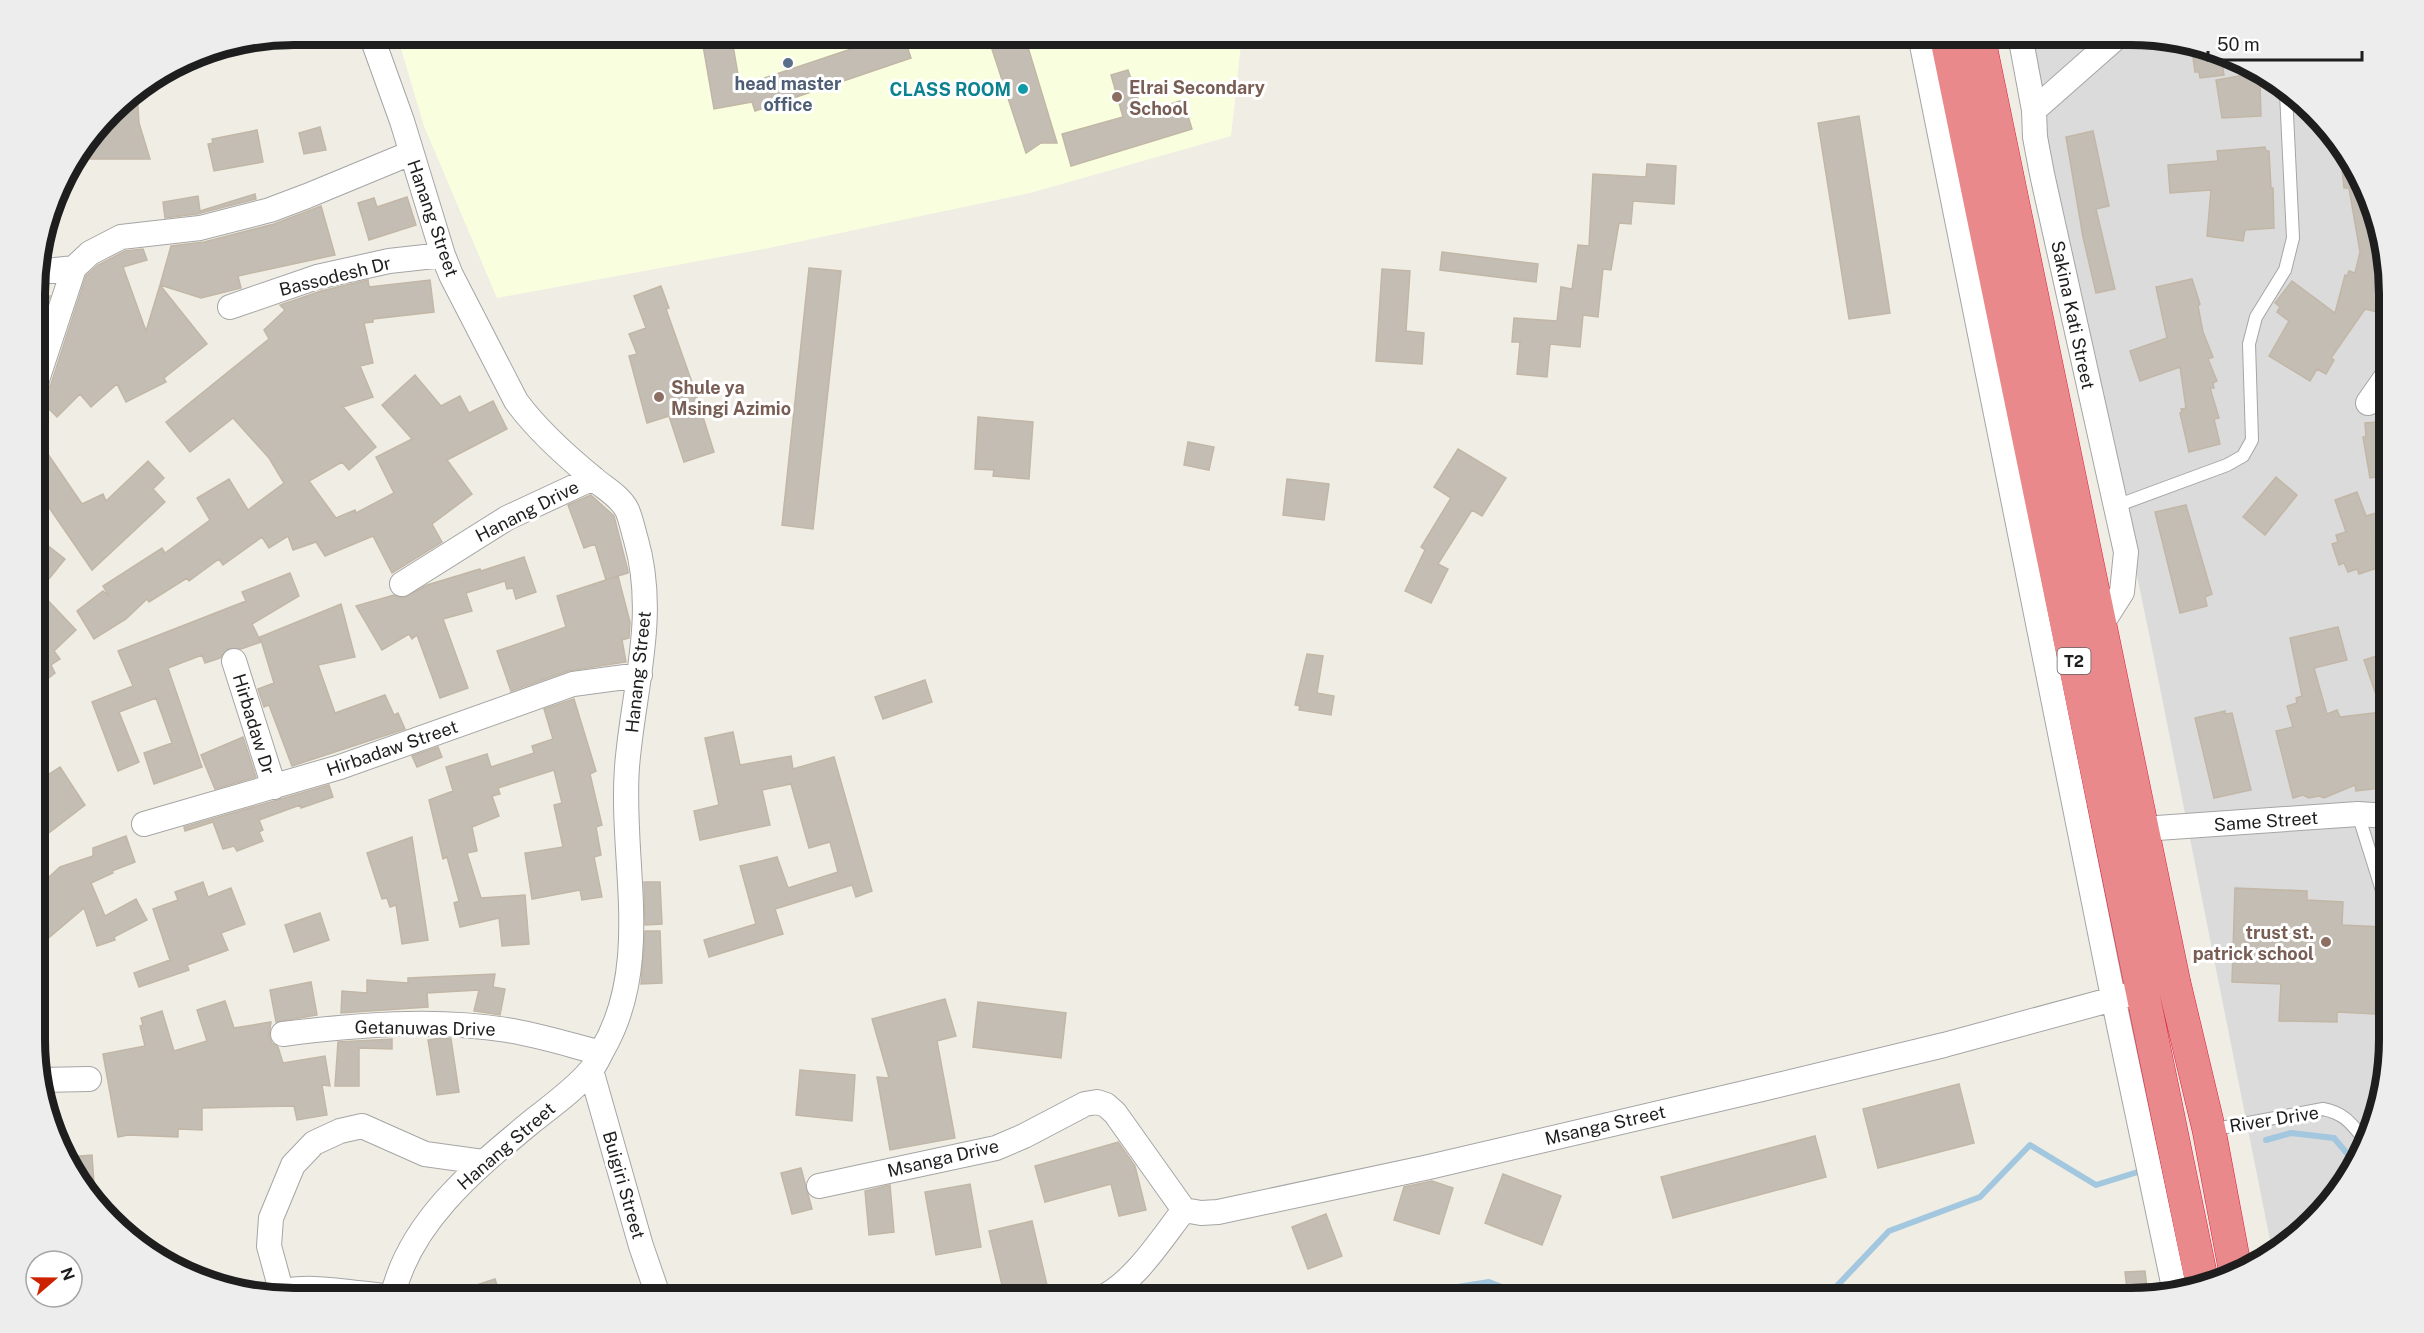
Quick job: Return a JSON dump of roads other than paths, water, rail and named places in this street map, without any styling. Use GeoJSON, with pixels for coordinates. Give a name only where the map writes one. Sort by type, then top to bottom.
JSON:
{"type":"FeatureCollection","features":[{"type":"Feature","properties":{"kind":"highway","name":"T2"},"geometry":{"type":"LineString","coordinates":[[1948,45],[2128,995],[2201,1278]]}},
{"type":"Feature","properties":{"kind":"highway","name":"T2"},"geometry":{"type":"LineString","coordinates":[[1980,45],[2174,983],[2209,1130],[2234,1265]]}},
{"type":"Feature","properties":{"kind":"street","name":"Hanang Street"},"geometry":{"type":"LineString","coordinates":[[375,45],[402,121],[443,255],[516,400],[535,425],[614,496],[627,511],[640,557],[646,604],[645,633],[627,775],[626,805],[632,938],[625,992],[612,1033],[596,1062],[483,1162],[453,1193],[418,1236],[400,1268],[395,1288]]}},
{"type":"Feature","properties":{"kind":"street"},"geometry":{"type":"LineString","coordinates":[[1922,45],[2128,995],[2174,1284]]}},
{"type":"Feature","properties":{"kind":"street","name":"Sakina Kati Street"},"geometry":{"type":"LineString","coordinates":[[2022,45],[2034,110],[2035,137],[2042,174],[2126,552],[2122,592],[2101,625]]}},
{"type":"Feature","properties":{"kind":"street"},"geometry":{"type":"LineString","coordinates":[[2034,110],[2107,45]]}},
{"type":"Feature","properties":{"kind":"street"},"geometry":{"type":"LineString","coordinates":[[45,356],[74,268],[90,253],[121,237],[200,228],[270,210],[411,153]]}},
{"type":"Feature","properties":{"kind":"street","name":"Bassodesh Dr"},"geometry":{"type":"LineString","coordinates":[[230,307],[317,278],[389,261],[443,255]]}},
{"type":"Feature","properties":{"kind":"street"},"geometry":{"type":"LineString","coordinates":[[46,271],[74,268]]}},
{"type":"Feature","properties":{"kind":"street"},"geometry":{"type":"LineString","coordinates":[[2368,403],[2379,387]]}},
{"type":"Feature","properties":{"kind":"street","name":"Hanang Drive"},"geometry":{"type":"LineString","coordinates":[[402,584],[507,518],[593,478]]}},
{"type":"Feature","properties":{"kind":"street","name":"Hirbadaw Dr"},"geometry":{"type":"LineString","coordinates":[[234,661],[274,787]]}},
{"type":"Feature","properties":{"kind":"street","name":"Hirbadaw Street"},"geometry":{"type":"LineString","coordinates":[[144,824],[340,767],[573,684],[640,675]]}},
{"type":"Feature","properties":{"kind":"street","name":"Same Street"},"geometry":{"type":"LineString","coordinates":[[2143,829],[2358,814],[2379,815]]}},
{"type":"Feature","properties":{"kind":"street","name":"Msanga Street"},"geometry":{"type":"LineString","coordinates":[[1185,1210],[1201,1213],[1218,1212],[1429,1167],[1944,1045],[2128,995]]}},
{"type":"Feature","properties":{"kind":"street","name":"Getanuwas Drive"},"geometry":{"type":"LineString","coordinates":[[283,1034],[341,1027],[465,1026],[507,1030],[596,1062]]}},
{"type":"Feature","properties":{"kind":"street","name":"Buigiri Street"},"geometry":{"type":"LineString","coordinates":[[596,1062],[641,1246],[656,1288]]}},
{"type":"Feature","properties":{"kind":"street"},"geometry":{"type":"LineString","coordinates":[[48,1080],[89,1079]]}},
{"type":"Feature","properties":{"kind":"street","name":"Msanga Drive"},"geometry":{"type":"LineString","coordinates":[[819,1186],[996,1148],[1085,1104],[1097,1102],[1106,1105],[1115,1113],[1185,1210]]}},
{"type":"Feature","properties":{"kind":"street"},"geometry":{"type":"LineString","coordinates":[[273,1287],[269,1246],[271,1218],[292,1165],[314,1143],[340,1131],[362,1126],[425,1154],[483,1162]]}},
{"type":"Feature","properties":{"kind":"street"},"geometry":{"type":"LineString","coordinates":[[1118,1288],[1135,1271],[1185,1210]]}},
{"type":"Feature","properties":{"kind":"street"},"geometry":{"type":"LineString","coordinates":[[2226,1226],[2243,1261]]}},
{"type":"Feature","properties":{"kind":"lane"},"geometry":{"type":"LineString","coordinates":[[2116,506],[2227,465],[2243,456],[2252,440],[2249,344],[2256,317],[2285,270],[2293,238],[2286,100]]}},
{"type":"Feature","properties":{"kind":"lane"},"geometry":{"type":"LineString","coordinates":[[2358,814],[2379,880]]}},
{"type":"Feature","properties":{"kind":"lane","name":"River Drive"},"geometry":{"type":"LineString","coordinates":[[2209,1130],[2323,1109],[2347,1118],[2360,1134]]}},
{"type":"Feature","properties":{"kind":"waterway"},"geometry":{"type":"LineString","coordinates":[[2266,1140],[2291,1133],[2334,1138],[2350,1156]]}},
{"type":"Feature","properties":{"kind":"waterway"},"geometry":{"type":"LineString","coordinates":[[1835,1288],[1889,1231],[1980,1197],[2030,1145],[2096,1185],[2141,1171]]}},
{"type":"Feature","properties":{"kind":"waterway"},"geometry":{"type":"LineString","coordinates":[[1451,1288],[1489,1282],[1504,1288]]}},
{"type":"Feature","properties":{"kind":"place","name":"head master office"},"geometry":{"type":"Point","coordinates":[788,63]}},
{"type":"Feature","properties":{"kind":"place","name":"CLASS ROOM"},"geometry":{"type":"Point","coordinates":[1023,89]}},
{"type":"Feature","properties":{"kind":"place","name":"Elrai Secondary School"},"geometry":{"type":"Point","coordinates":[1117,97]}},
{"type":"Feature","properties":{"kind":"place","name":"Shule ya Msingi Azimio"},"geometry":{"type":"Point","coordinates":[659,397]}},
{"type":"Feature","properties":{"kind":"place","name":"trust st. patrick school"},"geometry":{"type":"Point","coordinates":[2326,942]}}]}
